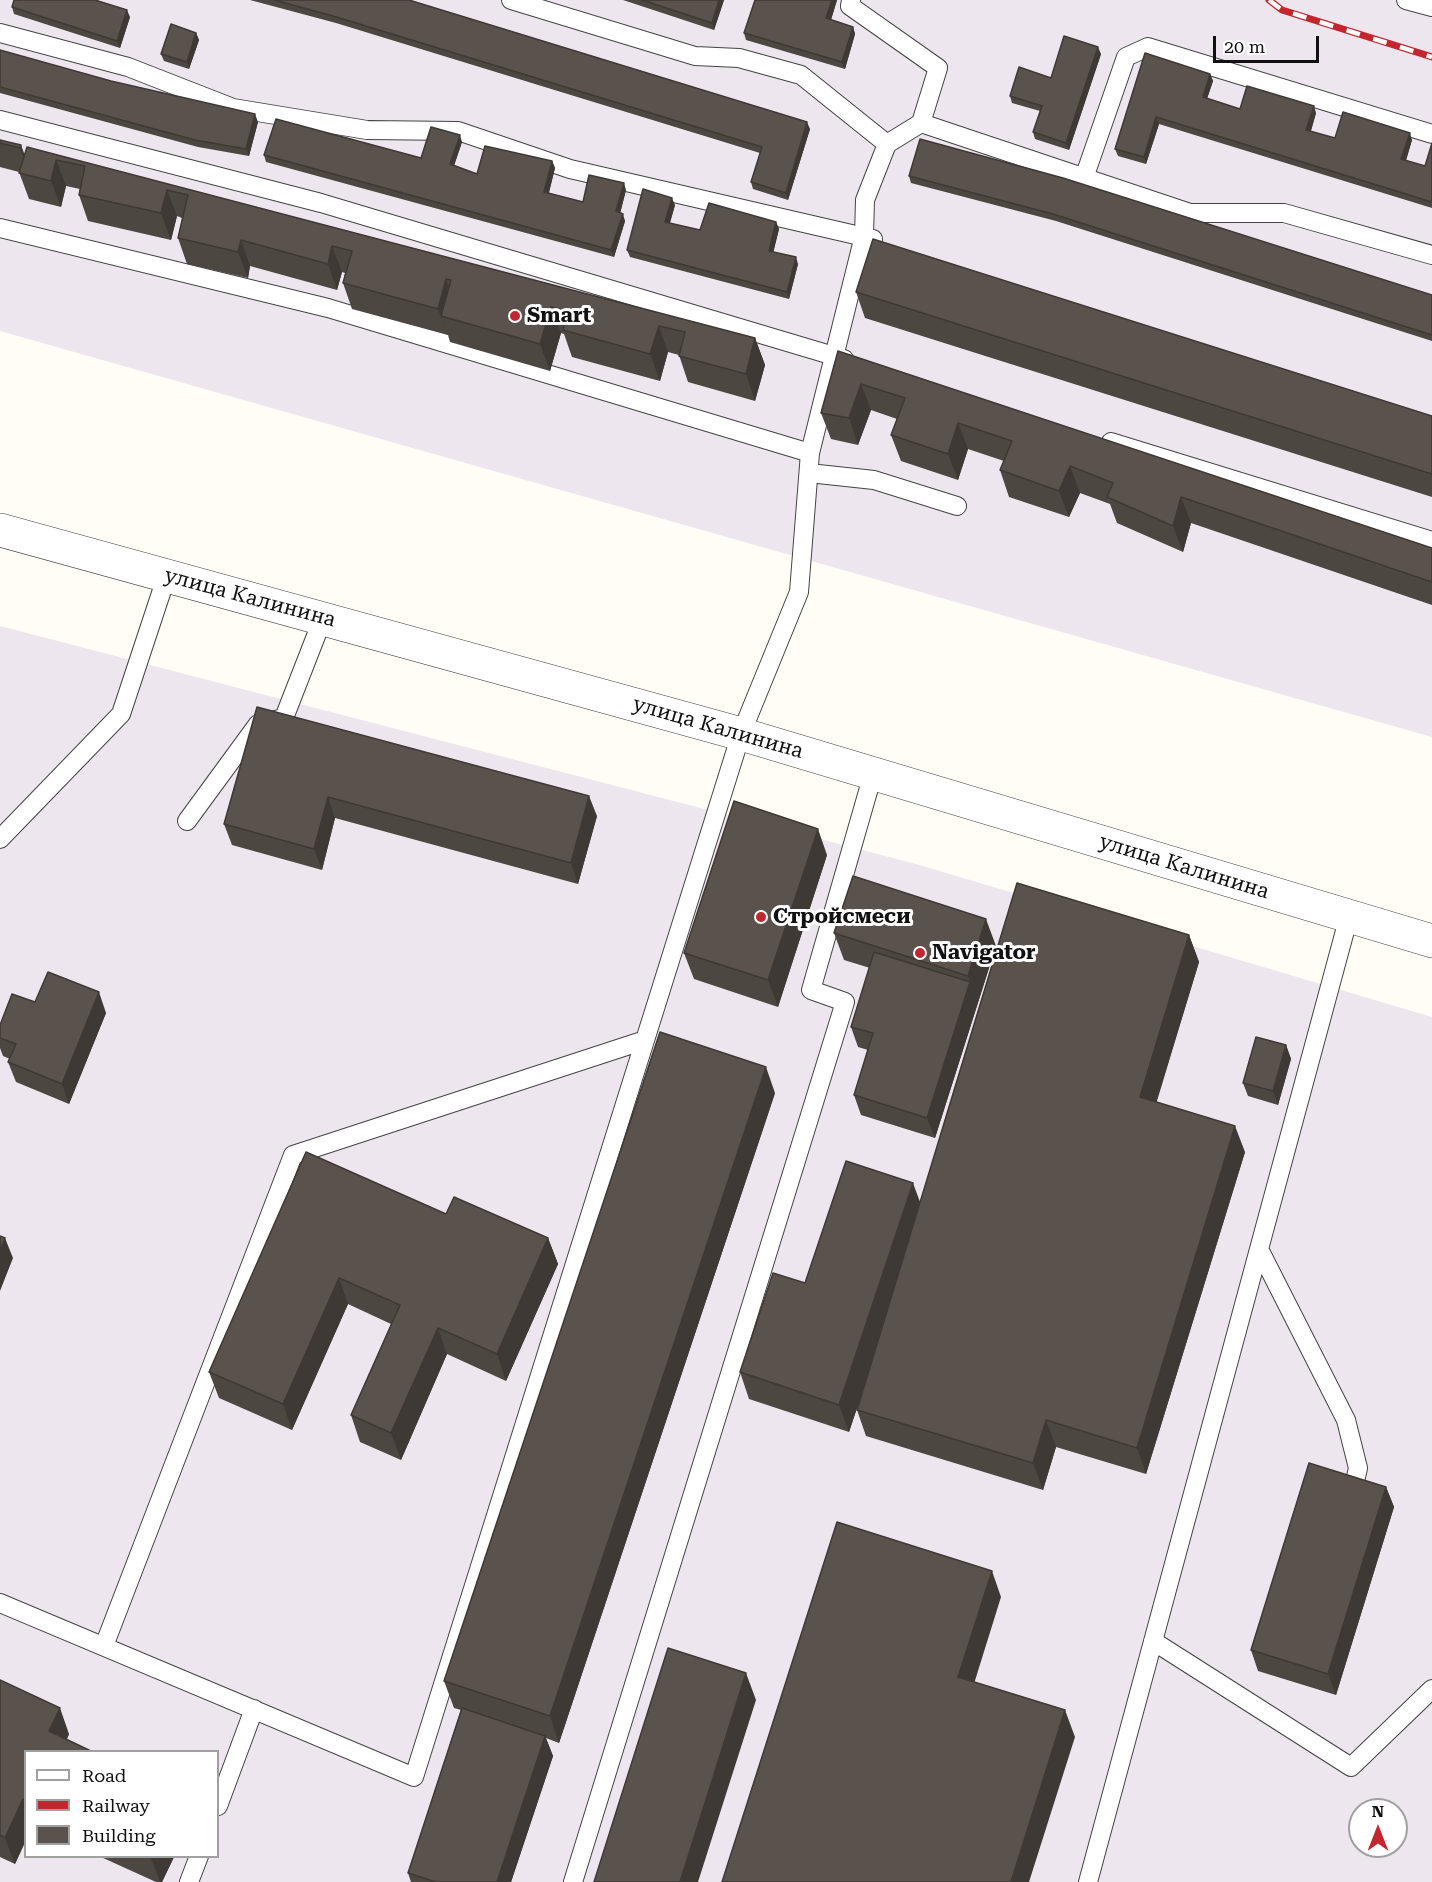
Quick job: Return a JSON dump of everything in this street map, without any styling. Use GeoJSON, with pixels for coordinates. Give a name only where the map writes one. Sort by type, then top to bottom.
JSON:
{"type":"FeatureCollection","features":[{"type":"Feature","properties":{"kind":"street","name":"улица Калинина"},"geometry":{"type":"LineString","coordinates":[[0,530],[741,734],[1432,941]]}},
{"type":"Feature","properties":{"kind":"lane"},"geometry":{"type":"LineString","coordinates":[[511,0],[695,56],[739,58],[801,75],[887,144]]}},
{"type":"Feature","properties":{"kind":"lane"},"geometry":{"type":"LineString","coordinates":[[0,1603],[414,1777],[741,734],[799,592],[810,453],[864,236],[865,200],[887,144],[921,123],[938,68],[850,6],[851,0]]}},
{"type":"Feature","properties":{"kind":"lane"},"geometry":{"type":"LineString","coordinates":[[1406,0],[1432,8]]}},
{"type":"Feature","properties":{"kind":"lane"},"geometry":{"type":"LineString","coordinates":[[0,33],[128,67],[233,108],[367,130],[458,131],[570,169],[864,236],[886,244]]}},
{"type":"Feature","properties":{"kind":"lane"},"geometry":{"type":"LineString","coordinates":[[1084,178],[1126,57],[1148,47],[1432,134]]}},
{"type":"Feature","properties":{"kind":"lane"},"geometry":{"type":"LineString","coordinates":[[0,120],[321,203],[856,363]]}},
{"type":"Feature","properties":{"kind":"lane"},"geometry":{"type":"LineString","coordinates":[[921,123],[1190,213],[1284,213],[1432,255]]}},
{"type":"Feature","properties":{"kind":"lane"},"geometry":{"type":"LineString","coordinates":[[0,228],[328,308],[810,453]]}},
{"type":"Feature","properties":{"kind":"lane"},"geometry":{"type":"LineString","coordinates":[[1093,436],[1432,541]]}},
{"type":"Feature","properties":{"kind":"lane"},"geometry":{"type":"LineString","coordinates":[[809,473],[874,480],[957,506]]}},
{"type":"Feature","properties":{"kind":"lane"},"geometry":{"type":"LineString","coordinates":[[0,839],[121,714],[167,575]]}},
{"type":"Feature","properties":{"kind":"lane"},"geometry":{"type":"LineString","coordinates":[[186,821],[258,724],[284,718],[323,618]]}},
{"type":"Feature","properties":{"kind":"lane"},"geometry":{"type":"LineString","coordinates":[[573,1882],[845,1002],[811,990],[873,774]]}},
{"type":"Feature","properties":{"kind":"lane"},"geometry":{"type":"LineString","coordinates":[[1088,1882],[1349,916]]}},
{"type":"Feature","properties":{"kind":"lane"},"geometry":{"type":"LineString","coordinates":[[104,1646],[293,1155],[645,1040]]}},
{"type":"Feature","properties":{"kind":"lane"},"geometry":{"type":"LineString","coordinates":[[1259,1249],[1346,1420],[1358,1468],[1352,1495]]}},
{"type":"Feature","properties":{"kind":"lane"},"geometry":{"type":"LineString","coordinates":[[1153,1641],[1351,1767],[1432,1689]]}},
{"type":"Feature","properties":{"kind":"lane"},"geometry":{"type":"LineString","coordinates":[[219,1803],[254,1709]]}},
{"type":"Feature","properties":{"kind":"lane"},"geometry":{"type":"LineString","coordinates":[[189,1882],[199,1858]]}},
{"type":"Feature","properties":{"kind":"shaded area"},"geometry":{"type":"Polygon","coordinates":[[[0,0],[1432,0],[1432,737],[0,331],[0,0]]]}},
{"type":"Feature","properties":{"kind":"shaded area"},"geometry":{"type":"Polygon","coordinates":[[[0,626],[916,864],[1432,1017],[1432,1882],[0,1882],[0,626]]]}},
{"type":"Feature","properties":{"kind":"building"},"geometry":{"type":"Polygon","coordinates":[[[14,0],[95,0],[127,10],[117,41],[12,7],[14,0]]]}},
{"type":"Feature","properties":{"kind":"building"},"geometry":{"type":"Polygon","coordinates":[[[274,0],[409,0],[807,122],[786,193],[751,182],[762,147],[274,0]]]}},
{"type":"Feature","properties":{"kind":"building"},"geometry":{"type":"Polygon","coordinates":[[[642,0],[719,0],[712,23],[642,0]]]}},
{"type":"Feature","properties":{"kind":"building"},"geometry":{"type":"Polygon","coordinates":[[[755,0],[832,0],[826,18],[853,27],[842,62],[744,33],[755,0]]]}},
{"type":"Feature","properties":{"kind":"building"},"geometry":{"type":"Polygon","coordinates":[[[171,24],[196,33],[187,62],[161,54],[171,24]]]}},
{"type":"Feature","properties":{"kind":"building"},"geometry":{"type":"Polygon","coordinates":[[[1064,36],[1098,47],[1066,143],[1033,132],[1042,106],[1010,96],[1019,67],[1051,78],[1064,36]]]}},
{"type":"Feature","properties":{"kind":"building"},"geometry":{"type":"Polygon","coordinates":[[[0,50],[111,81],[255,114],[246,149],[195,140],[0,87],[0,50]]]}},
{"type":"Feature","properties":{"kind":"building"},"geometry":{"type":"Polygon","coordinates":[[[1145,53],[1210,74],[1203,97],[1240,109],[1247,86],[1314,106],[1306,130],[1335,138],[1343,112],[1410,133],[1401,159],[1425,166],[1432,143],[1432,202],[1156,117],[1144,157],[1115,149],[1145,53]]]}},
{"type":"Feature","properties":{"kind":"building"},"geometry":{"type":"Polygon","coordinates":[[[276,119],[421,158],[431,127],[460,135],[450,164],[477,174],[485,146],[552,161],[544,192],[583,202],[589,175],[624,183],[616,211],[623,214],[611,250],[264,155],[276,119]]]}},
{"type":"Feature","properties":{"kind":"building"},"geometry":{"type":"Polygon","coordinates":[[[920,139],[1063,178],[1432,295],[1432,335],[1053,214],[909,176],[920,139]]]}},
{"type":"Feature","properties":{"kind":"building"},"geometry":{"type":"Polygon","coordinates":[[[0,140],[21,145],[20,148],[0,143],[0,140]]]}},
{"type":"Feature","properties":{"kind":"building"},"geometry":{"type":"Polygon","coordinates":[[[27,147],[755,338],[746,374],[679,356],[685,332],[659,326],[650,354],[563,330],[568,311],[551,307],[540,344],[441,316],[451,280],[446,279],[438,309],[343,283],[352,251],[332,246],[328,264],[241,240],[238,252],[178,238],[188,195],[167,190],[161,213],[79,195],[85,166],[56,160],[51,181],[19,173],[27,147]]]}},
{"type":"Feature","properties":{"kind":"building"},"geometry":{"type":"Polygon","coordinates":[[[643,189],[672,198],[665,222],[700,230],[709,203],[776,222],[769,251],[796,257],[787,292],[627,250],[643,189]]]}},
{"type":"Feature","properties":{"kind":"building"},"geometry":{"type":"Polygon","coordinates":[[[873,239],[1432,416],[1432,474],[856,292],[873,239]]]}},
{"type":"Feature","properties":{"kind":"building"},"geometry":{"type":"Polygon","coordinates":[[[838,351],[1432,548],[1432,582],[1181,497],[1173,526],[1107,497],[1113,483],[1070,466],[1059,491],[1000,470],[1012,441],[958,423],[948,454],[891,435],[905,398],[861,384],[849,418],[821,413],[838,351]]]}},
{"type":"Feature","properties":{"kind":"building"},"geometry":{"type":"Polygon","coordinates":[[[257,707],[589,796],[571,863],[328,797],[314,849],[224,824],[257,707]]]}},
{"type":"Feature","properties":{"kind":"building","name":"Стройсмеси"},"geometry":{"type":"Polygon","coordinates":[[[734,801],[818,829],[768,980],[684,953],[734,801]]]}},
{"type":"Feature","properties":{"kind":"building"},"geometry":{"type":"Polygon","coordinates":[[[853,876],[986,919],[968,976],[834,933],[853,876]]]}},
{"type":"Feature","properties":{"kind":"building"},"geometry":{"type":"Polygon","coordinates":[[[1017,883],[1189,935],[1140,1097],[1235,1126],[1137,1448],[1046,1420],[1033,1463],[857,1410],[1017,883]]]}},
{"type":"Feature","properties":{"kind":"building"},"geometry":{"type":"Polygon","coordinates":[[[874,952],[970,982],[927,1118],[854,1095],[873,1033],[851,1027],[874,952]]]}},
{"type":"Feature","properties":{"kind":"building"},"geometry":{"type":"Polygon","coordinates":[[[48,972],[99,992],[62,1084],[8,1062],[16,1044],[0,1038],[0,1025],[12,994],[35,1002],[48,972]]]}},
{"type":"Feature","properties":{"kind":"building"},"geometry":{"type":"Polygon","coordinates":[[[660,1032],[766,1067],[550,1716],[444,1681],[660,1032]]]}},
{"type":"Feature","properties":{"kind":"building"},"geometry":{"type":"Polygon","coordinates":[[[1256,1037],[1286,1045],[1273,1091],[1243,1083],[1256,1037]]]}},
{"type":"Feature","properties":{"kind":"building"},"geometry":{"type":"Polygon","coordinates":[[[306,1152],[446,1214],[454,1197],[548,1238],[497,1354],[438,1328],[391,1433],[351,1415],[400,1305],[339,1278],[283,1404],[209,1372],[306,1152]]]}},
{"type":"Feature","properties":{"kind":"building"},"geometry":{"type":"Polygon","coordinates":[[[846,1161],[913,1183],[839,1405],[740,1372],[773,1273],[805,1283],[846,1161]]]}},
{"type":"Feature","properties":{"kind":"building"},"geometry":{"type":"Polygon","coordinates":[[[0,1236],[5,1238],[0,1252],[0,1236]]]}},
{"type":"Feature","properties":{"kind":"building"},"geometry":{"type":"Polygon","coordinates":[[[1309,1463],[1386,1487],[1328,1674],[1251,1650],[1309,1463]]]}},
{"type":"Feature","properties":{"kind":"building"},"geometry":{"type":"Polygon","coordinates":[[[837,1522],[992,1571],[958,1677],[1065,1710],[1011,1882],[722,1882],[837,1522]]]}},
{"type":"Feature","properties":{"kind":"building"},"geometry":{"type":"Polygon","coordinates":[[[668,1648],[746,1673],[680,1882],[594,1882],[668,1648]]]}},
{"type":"Feature","properties":{"kind":"building"},"geometry":{"type":"Polygon","coordinates":[[[0,1680],[60,1708],[49,1731],[89,1750],[24,1750],[24,1799],[5,1838],[0,1835],[0,1680]]]}},
{"type":"Feature","properties":{"kind":"building"},"geometry":{"type":"Polygon","coordinates":[[[462,1708],[545,1736],[497,1882],[436,1882],[408,1873],[462,1708]]]}},
{"type":"Feature","properties":{"kind":"railway"},"geometry":{"type":"LineString","coordinates":[[1269,0],[1282,10],[1432,57]]}},
{"type":"Feature","properties":{"kind":"place","name":"Smart"},"geometry":{"type":"Point","coordinates":[515,316]}},
{"type":"Feature","properties":{"kind":"place","name":"Стройсмеси"},"geometry":{"type":"Point","coordinates":[761,917]}},
{"type":"Feature","properties":{"kind":"place","name":"Navigator"},"geometry":{"type":"Point","coordinates":[920,953]}}]}
